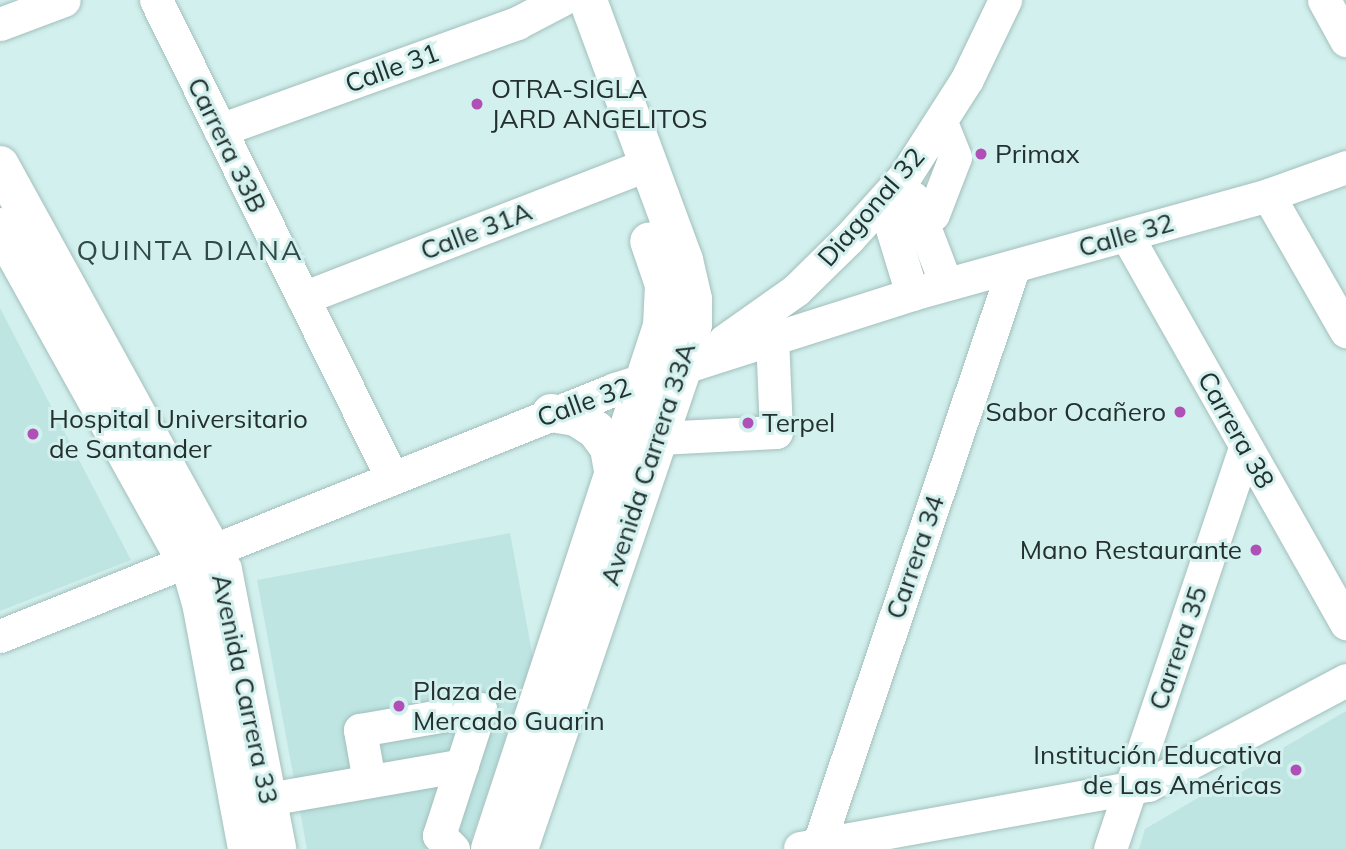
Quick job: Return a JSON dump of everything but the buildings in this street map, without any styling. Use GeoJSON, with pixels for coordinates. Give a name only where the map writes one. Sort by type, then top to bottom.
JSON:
{"type":"FeatureCollection","features":[{"type":"Feature","properties":{"kind":"main road","name":"Avenida Carrera 33A"},"geometry":{"type":"LineString","coordinates":[[519,849],[683,367],[693,324],[691,286],[636,169],[567,0]]}},
{"type":"Feature","properties":{"kind":"main road","name":"Avenida Carrera 33A"},"geometry":{"type":"LineString","coordinates":[[490,849],[647,379],[665,312],[664,285],[636,169]]}},
{"type":"Feature","properties":{"kind":"main road","name":"Avenida Carrera 33"},"geometry":{"type":"LineString","coordinates":[[3,177],[200,556],[202,608],[247,849]]}},
{"type":"Feature","properties":{"kind":"main road","name":"Avenida Carrera 33"},"geometry":{"type":"LineString","coordinates":[[0,228],[200,556],[223,570],[230,594],[277,849]]}},
{"type":"Feature","properties":{"kind":"main road"},"geometry":{"type":"LineString","coordinates":[[551,413],[576,417],[596,430],[609,448],[614,475]]}},
{"type":"Feature","properties":{"kind":"street"},"geometry":{"type":"LineString","coordinates":[[0,24],[64,0]]}},
{"type":"Feature","properties":{"kind":"street","name":"Carrera 33B"},"geometry":{"type":"LineString","coordinates":[[156,0],[392,478]]}},
{"type":"Feature","properties":{"kind":"street","name":"Calle 31"},"geometry":{"type":"LineString","coordinates":[[220,130],[517,23],[567,0]]}},
{"type":"Feature","properties":{"kind":"street","name":"Diagonal 32"},"geometry":{"type":"LineString","coordinates":[[683,367],[774,308],[840,247],[901,207],[941,122],[967,79],[1005,0]]}},
{"type":"Feature","properties":{"kind":"street"},"geometry":{"type":"LineString","coordinates":[[1324,0],[1346,40]]}},
{"type":"Feature","properties":{"kind":"street"},"geometry":{"type":"LineString","coordinates":[[901,207],[933,214],[955,157],[941,122]]}},
{"type":"Feature","properties":{"kind":"street","name":"Calle 32"},"geometry":{"type":"LineString","coordinates":[[0,636],[551,413],[647,379],[912,294],[1268,195],[1346,167]]}},
{"type":"Feature","properties":{"kind":"street","name":"Calle 31A"},"geometry":{"type":"LineString","coordinates":[[303,298],[636,169]]}},
{"type":"Feature","properties":{"kind":"street"},"geometry":{"type":"LineString","coordinates":[[1268,195],[1346,331]]}},
{"type":"Feature","properties":{"kind":"street"},"geometry":{"type":"LineString","coordinates":[[901,207],[946,284]]}},
{"type":"Feature","properties":{"kind":"street"},"geometry":{"type":"LineString","coordinates":[[901,207],[912,294]]}},
{"type":"Feature","properties":{"kind":"street","name":"Carrera 38"},"geometry":{"type":"LineString","coordinates":[[1127,236],[1346,623]]}},
{"type":"Feature","properties":{"kind":"street","name":"Carrera 34"},"geometry":{"type":"LineString","coordinates":[[810,847],[1014,266]]}},
{"type":"Feature","properties":{"kind":"street"},"geometry":{"type":"LineString","coordinates":[[659,438],[776,432],[772,338]]}},
{"type":"Feature","properties":{"kind":"street","name":"Carrera 35"},"geometry":{"type":"LineString","coordinates":[[1110,849],[1245,448]]}},
{"type":"Feature","properties":{"kind":"street"},"geometry":{"type":"LineString","coordinates":[[810,847],[1131,788],[1171,776],[1346,680]]}},
{"type":"Feature","properties":{"kind":"street"},"geometry":{"type":"LineString","coordinates":[[369,781],[360,730],[480,709],[439,835],[453,849]]}},
{"type":"Feature","properties":{"kind":"street"},"geometry":{"type":"LineString","coordinates":[[268,799],[462,765]]}},
{"type":"Feature","properties":{"kind":"shaded area","name":"Hospital Universitario de Santander"},"geometry":{"type":"Polygon","coordinates":[[[0,308],[131,560],[0,611],[0,308]]]}},
{"type":"Feature","properties":{"kind":"shaded area","name":"Plaza de Mercado Guarin"},"geometry":{"type":"Polygon","coordinates":[[[510,533],[533,658],[468,849],[307,849],[257,580],[510,533]]]}},
{"type":"Feature","properties":{"kind":"shaded area","name":"Institución Educativa de Las Américas"},"geometry":{"type":"Polygon","coordinates":[[[1346,711],[1346,849],[1139,849],[1145,829],[1346,711]]]}},
{"type":"Feature","properties":{"kind":"place","name":"OTRA-SIGLA JARD ANGELITOS"},"geometry":{"type":"Point","coordinates":[477,104]}},
{"type":"Feature","properties":{"kind":"place","name":"Primax"},"geometry":{"type":"Point","coordinates":[981,154]}},
{"type":"Feature","properties":{"kind":"place","name":"Sabor Ocañero"},"geometry":{"type":"Point","coordinates":[1180,412]}},
{"type":"Feature","properties":{"kind":"place","name":"Terpel"},"geometry":{"type":"Point","coordinates":[748,423]}},
{"type":"Feature","properties":{"kind":"place","name":"Hospital Universitario de Santander"},"geometry":{"type":"Point","coordinates":[33,434]}},
{"type":"Feature","properties":{"kind":"place","name":"Mano Restaurante"},"geometry":{"type":"Point","coordinates":[1256,550]}},
{"type":"Feature","properties":{"kind":"place","name":"Plaza de Mercado Guarin"},"geometry":{"type":"Point","coordinates":[399,706]}},
{"type":"Feature","properties":{"kind":"place","name":"Institución Educativa de Las Américas"},"geometry":{"type":"Point","coordinates":[1296,770]}},
{"type":"Feature","properties":{"kind":"district","name":"QUINTA DIANA"},"geometry":{"type":"Point","coordinates":[190,250]}}]}
